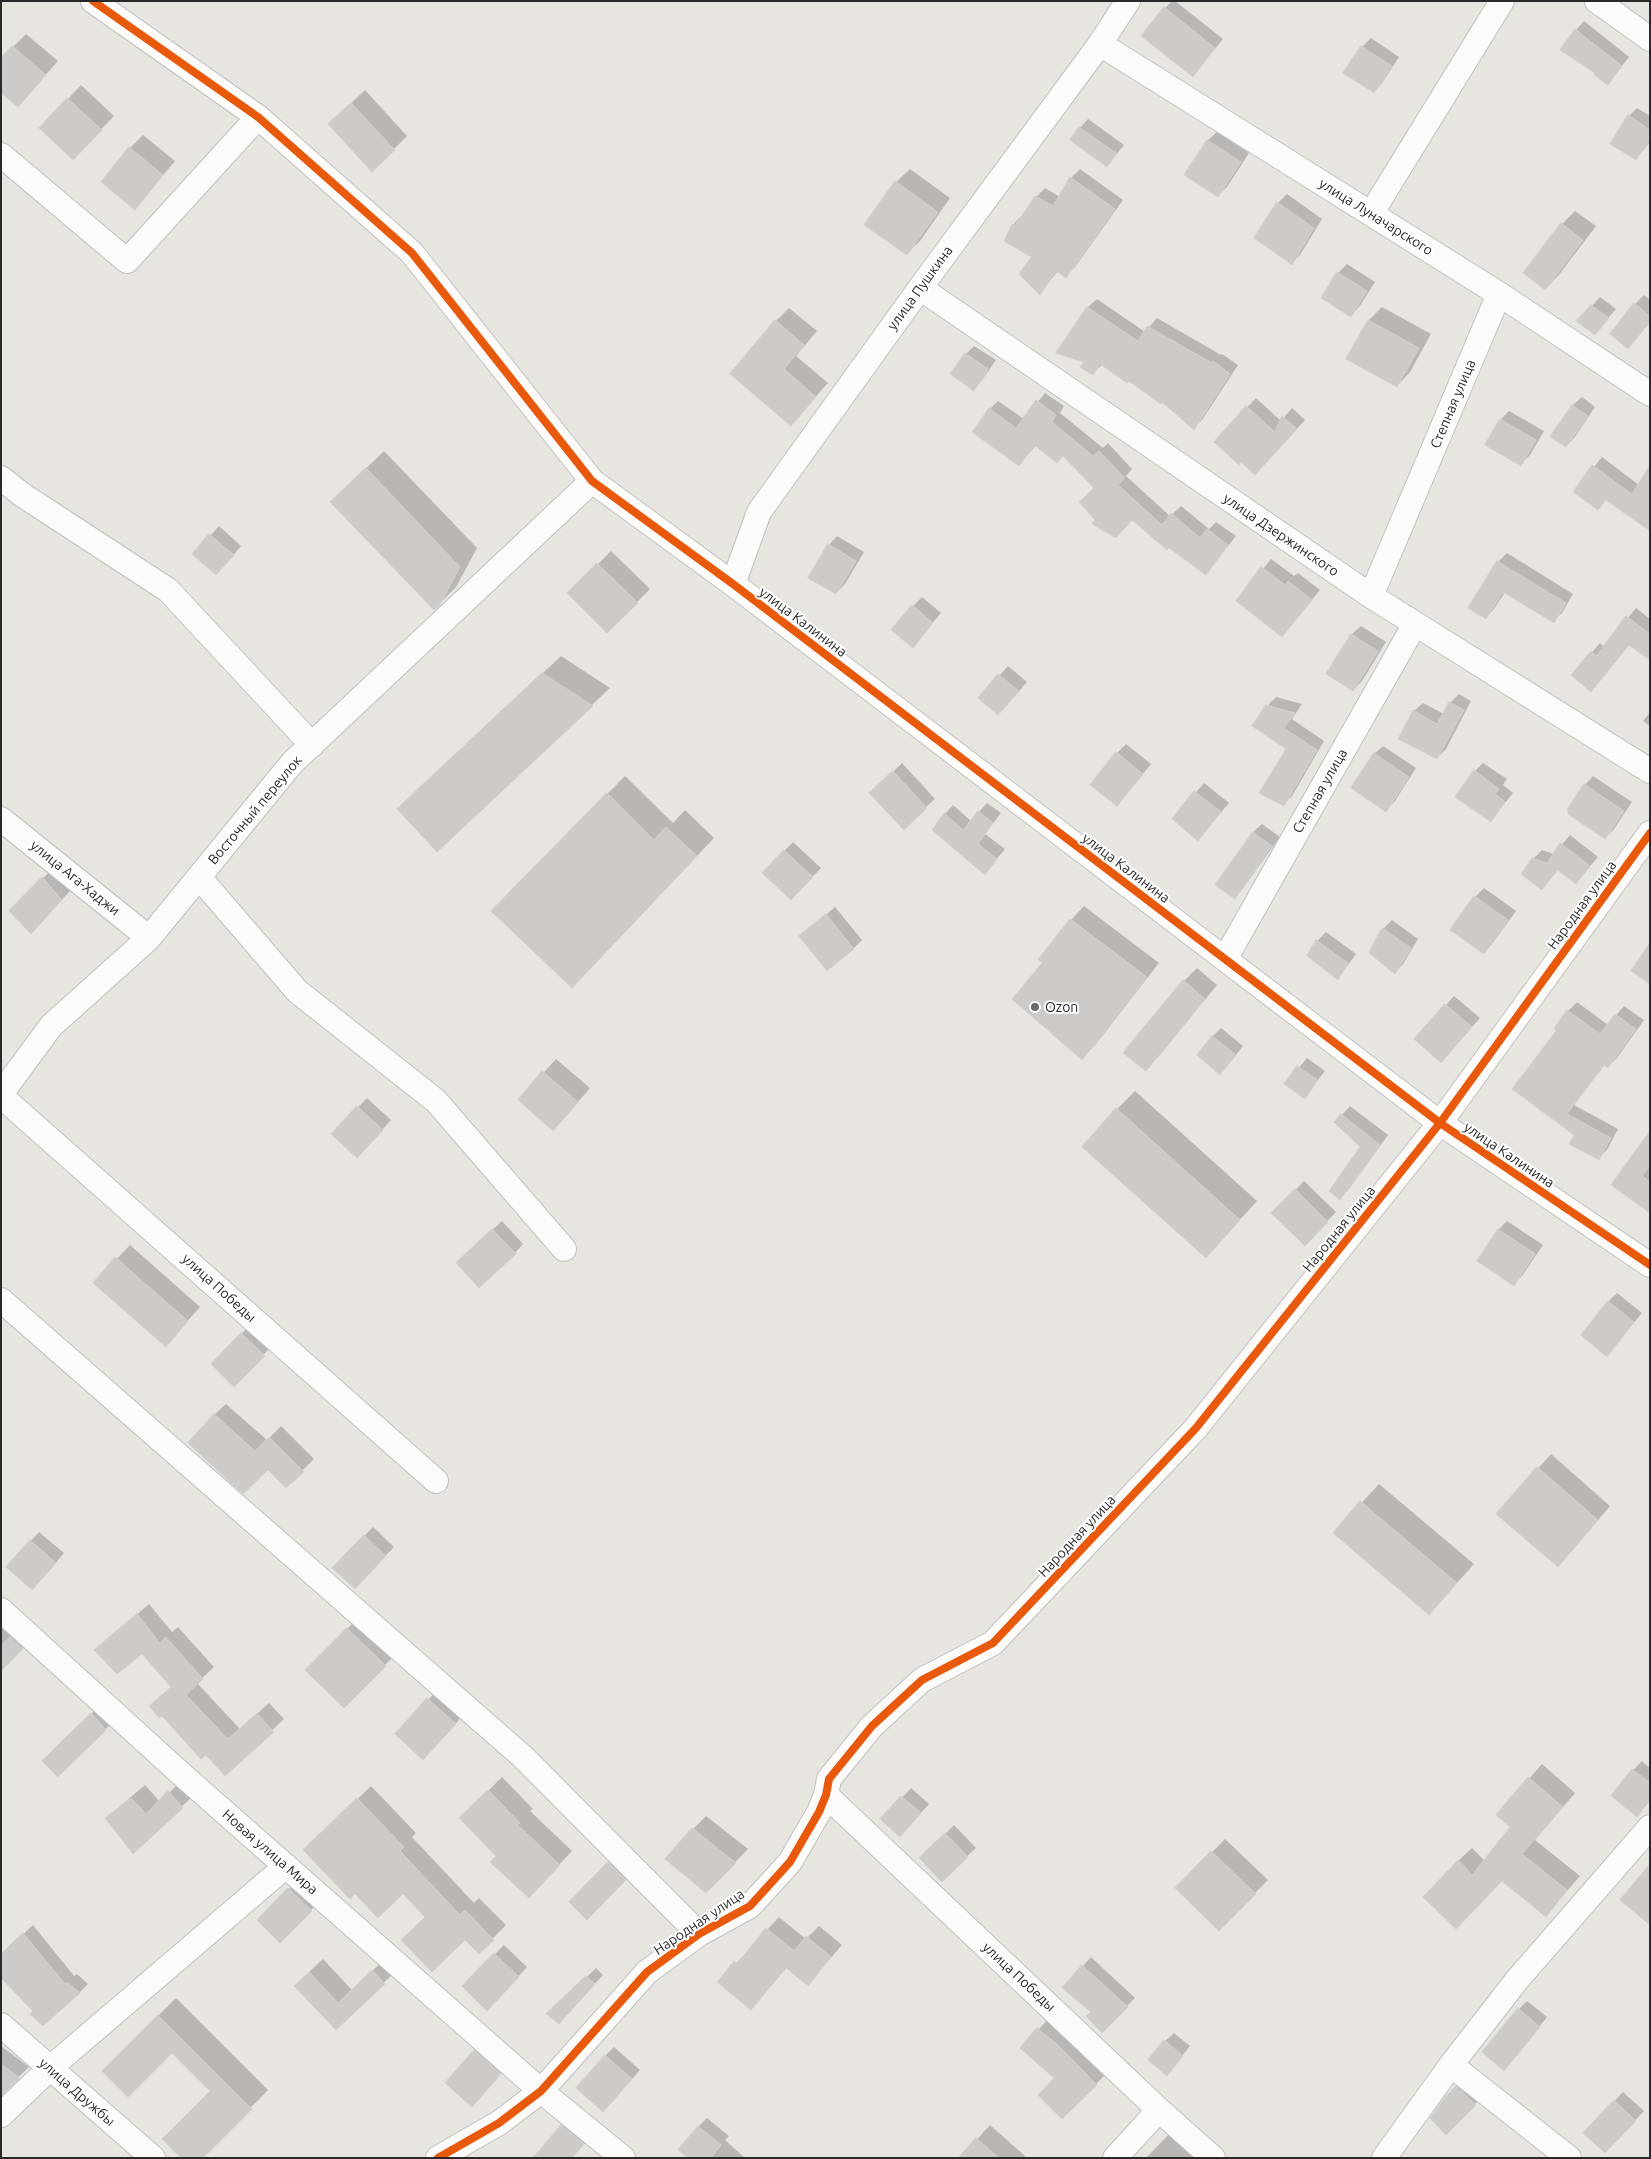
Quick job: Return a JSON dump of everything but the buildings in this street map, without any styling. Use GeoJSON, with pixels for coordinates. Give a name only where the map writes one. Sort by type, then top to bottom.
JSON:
{"type":"FeatureCollection","features":[{"type":"Feature","properties":{"kind":"street","name":"улица Калинина"},"geometry":{"type":"LineString","coordinates":[[93,1],[258,117],[412,253],[592,481],[733,584],[1440,1123],[1650,1265]]}},
{"type":"Feature","properties":{"kind":"street","name":"улица Пушкина"},"geometry":{"type":"LineString","coordinates":[[733,584],[759,512],[920,288],[1100,44],[1128,1]]}},
{"type":"Feature","properties":{"kind":"street"},"geometry":{"type":"LineString","coordinates":[[1372,214],[1502,1]]}},
{"type":"Feature","properties":{"kind":"street"},"geometry":{"type":"LineString","coordinates":[[1597,1],[1650,39]]}},
{"type":"Feature","properties":{"kind":"street","name":"улица Луначарского"},"geometry":{"type":"LineString","coordinates":[[1100,44],[1500,294],[1650,394]]}},
{"type":"Feature","properties":{"kind":"street"},"geometry":{"type":"LineString","coordinates":[[1,155],[127,261],[258,117]]}},
{"type":"Feature","properties":{"kind":"street","name":"улица Дзержинского"},"geometry":{"type":"LineString","coordinates":[[920,288],[1371,596],[1650,771]]}},
{"type":"Feature","properties":{"kind":"street","name":"Степная улица"},"geometry":{"type":"LineString","coordinates":[[1371,596],[1500,294]]}},
{"type":"Feature","properties":{"kind":"street"},"geometry":{"type":"LineString","coordinates":[[1,478],[21,494],[168,590],[312,745]]}},
{"type":"Feature","properties":{"kind":"street","name":"Восточный переулок"},"geometry":{"type":"LineString","coordinates":[[1,1095],[51,1026],[149,938],[292,763],[592,481]]}},
{"type":"Feature","properties":{"kind":"street","name":"Степная улица"},"geometry":{"type":"LineString","coordinates":[[1225,959],[1415,624]]}},
{"type":"Feature","properties":{"kind":"street","name":"улица Ага-Хаджи"},"geometry":{"type":"LineString","coordinates":[[1,819],[149,938]]}},
{"type":"Feature","properties":{"kind":"street","name":"Народная улица"},"geometry":{"type":"LineString","coordinates":[[438,2158],[498,2123],[541,2091],[647,1972],[699,1934],[750,1906],[790,1862],[819,1812],[826,1795],[829,1779],[872,1726],[922,1680],[993,1643],[1196,1428],[1440,1123],[1650,832]]}},
{"type":"Feature","properties":{"kind":"street"},"geometry":{"type":"LineString","coordinates":[[199,877],[297,991],[436,1101],[564,1249]]}},
{"type":"Feature","properties":{"kind":"street","name":"улица Победы"},"geometry":{"type":"LineString","coordinates":[[1,1095],[436,1481]]}},
{"type":"Feature","properties":{"kind":"street"},"geometry":{"type":"LineString","coordinates":[[1,1300],[523,1756],[699,1934]]}},
{"type":"Feature","properties":{"kind":"street","name":"Новая улица Мира"},"geometry":{"type":"LineString","coordinates":[[1,1610],[179,1772],[541,2091],[623,2158]]}},
{"type":"Feature","properties":{"kind":"street","name":"улица Победы"},"geometry":{"type":"LineString","coordinates":[[826,1795],[1159,2110],[1213,2158]]}},
{"type":"Feature","properties":{"kind":"street"},"geometry":{"type":"LineString","coordinates":[[1384,2158],[1451,2065],[1517,1980],[1650,1827]]}},
{"type":"Feature","properties":{"kind":"street"},"geometry":{"type":"LineString","coordinates":[[1,2115],[49,2069],[286,1866]]}},
{"type":"Feature","properties":{"kind":"street","name":"улица Дружбы"},"geometry":{"type":"LineString","coordinates":[[1,2025],[49,2069],[153,2158]]}},
{"type":"Feature","properties":{"kind":"street"},"geometry":{"type":"LineString","coordinates":[[1451,2065],[1569,2158]]}},
{"type":"Feature","properties":{"kind":"street"},"geometry":{"type":"LineString","coordinates":[[1115,2158],[1159,2110]]}},
{"type":"Feature","properties":{"kind":"cycle path"},"geometry":{"type":"LineString","coordinates":[[93,1],[258,117],[412,253],[592,481],[733,584],[1440,1123],[1650,1265]]}},
{"type":"Feature","properties":{"kind":"cycle path"},"geometry":{"type":"LineString","coordinates":[[438,2158],[499,2123],[541,2091],[647,1972],[699,1934],[750,1906],[790,1862],[819,1812],[826,1795],[829,1779],[872,1726],[922,1680],[993,1643],[1196,1428],[1440,1123],[1650,833]]}},
{"type":"Feature","properties":{"kind":"place","name":"Ozon"},"geometry":{"type":"Point","coordinates":[1035,1007]}}]}
